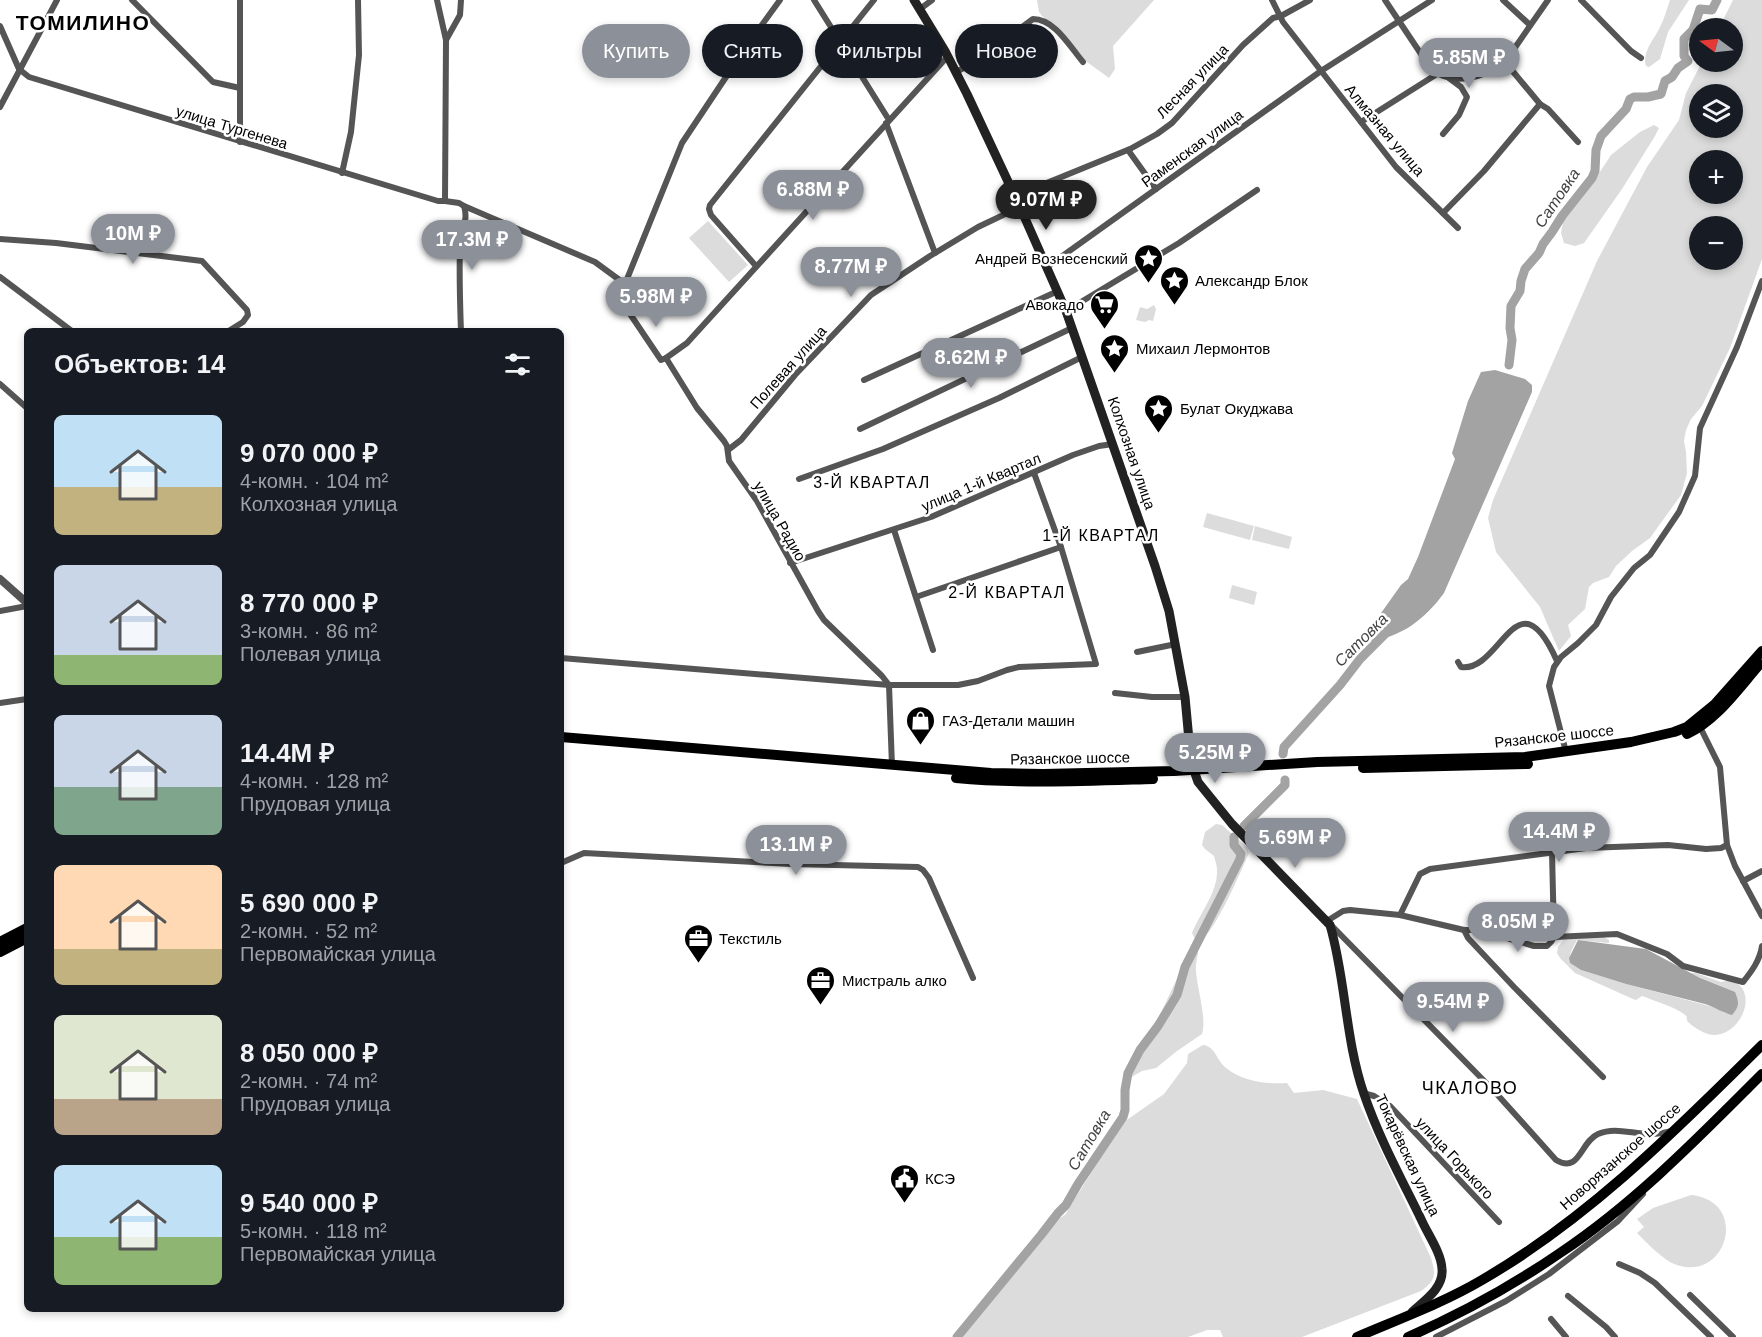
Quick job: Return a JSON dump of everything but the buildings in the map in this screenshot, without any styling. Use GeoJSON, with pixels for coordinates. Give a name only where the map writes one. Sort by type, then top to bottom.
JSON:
{"type":"FeatureCollection","features":[{"type":"Feature","properties":{"kind":"main road","name":"Колхозная улица"},"geometry":{"type":"LineString","coordinates":[[914,0],[955,70]]}},
{"type":"Feature","properties":{"kind":"main road","name":"Колхозная улица"},"geometry":{"type":"LineString","coordinates":[[959,78],[1058,291],[1155,566],[1176,644],[1194,773]]}},
{"type":"Feature","properties":{"kind":"main road","name":"Рязанское шоссе"},"geometry":{"type":"LineString","coordinates":[[564,742],[990,781],[1084,781],[1317,762],[1525,757],[1653,738],[1687,727],[1714,705],[1762,651]]}},
{"type":"Feature","properties":{"kind":"main road","name":"Рязанское шоссе"},"geometry":{"type":"LineString","coordinates":[[564,737],[991,773],[1194,773],[1525,764],[1658,744],[1690,733],[1718,711],[1762,661]]}},
{"type":"Feature","properties":{"kind":"main road"},"geometry":{"type":"LineString","coordinates":[[1194,773],[1202,789],[1232,824],[1329,923]]}},
{"type":"Feature","properties":{"kind":"main road","name":"Токарёвская улица"},"geometry":{"type":"LineString","coordinates":[[1329,923],[1335,945],[1347,1023],[1363,1093],[1375,1125],[1440,1258],[1442,1275],[1440,1283],[1410,1314]]}},
{"type":"Feature","properties":{"kind":"main road"},"geometry":{"type":"LineString","coordinates":[[0,942],[24,930]]}},
{"type":"Feature","properties":{"kind":"main road"},"geometry":{"type":"LineString","coordinates":[[0,952],[24,940]]}},
{"type":"Feature","properties":{"kind":"main road","name":"Новорязанское шоссе"},"geometry":{"type":"LineString","coordinates":[[1357,1337],[1481,1281],[1579,1215],[1646,1158],[1762,1046]]}},
{"type":"Feature","properties":{"kind":"main road"},"geometry":{"type":"LineString","coordinates":[[1408,1337],[1514,1283],[1561,1253],[1628,1202],[1762,1074]]}},
{"type":"Feature","properties":{"kind":"street"},"geometry":{"type":"LineString","coordinates":[[0,107],[57,0]]}},
{"type":"Feature","properties":{"kind":"street"},"geometry":{"type":"LineString","coordinates":[[132,0],[213,82],[240,88]]}},
{"type":"Feature","properties":{"kind":"street"},"geometry":{"type":"LineString","coordinates":[[240,0],[240,142]]}},
{"type":"Feature","properties":{"kind":"street"},"geometry":{"type":"LineString","coordinates":[[342,173],[351,132],[359,55],[358,0]]}},
{"type":"Feature","properties":{"kind":"street"},"geometry":{"type":"LineString","coordinates":[[437,0],[446,40],[443,201]]}},
{"type":"Feature","properties":{"kind":"street"},"geometry":{"type":"LineString","coordinates":[[446,40],[459,15],[461,0]]}},
{"type":"Feature","properties":{"kind":"street"},"geometry":{"type":"LineString","coordinates":[[625,284],[682,142],[780,0]]}},
{"type":"Feature","properties":{"kind":"street"},"geometry":{"type":"LineString","coordinates":[[814,0],[830,24]]}},
{"type":"Feature","properties":{"kind":"street"},"geometry":{"type":"LineString","coordinates":[[854,24],[874,0]]}},
{"type":"Feature","properties":{"kind":"street"},"geometry":{"type":"LineString","coordinates":[[920,9],[932,0]]}},
{"type":"Feature","properties":{"kind":"street"},"geometry":{"type":"LineString","coordinates":[[1272,0],[1281,16]]}},
{"type":"Feature","properties":{"kind":"street","name":"Лесная улица"},"geometry":{"type":"LineString","coordinates":[[1015,196],[1128,150],[1157,134],[1172,123],[1243,45],[1273,18],[1310,0]]}},
{"type":"Feature","properties":{"kind":"street"},"geometry":{"type":"LineString","coordinates":[[1386,0],[1431,69],[1461,87],[1467,97],[1459,115],[1443,134]]}},
{"type":"Feature","properties":{"kind":"street","name":"Раменская улица"},"geometry":{"type":"LineString","coordinates":[[1047,267],[1321,71],[1432,0]]}},
{"type":"Feature","properties":{"kind":"street"},"geometry":{"type":"LineString","coordinates":[[1503,0],[1530,25]]}},
{"type":"Feature","properties":{"kind":"street"},"geometry":{"type":"LineString","coordinates":[[1449,78],[1481,76],[1505,62],[1548,0]]}},
{"type":"Feature","properties":{"kind":"street"},"geometry":{"type":"LineString","coordinates":[[1581,0],[1631,51],[1641,58]]}},
{"type":"Feature","properties":{"kind":"street","name":"Алмазная улица"},"geometry":{"type":"LineString","coordinates":[[1281,16],[1283,22],[1396,167],[1458,228]]}},
{"type":"Feature","properties":{"kind":"street"},"geometry":{"type":"LineString","coordinates":[[1026,24],[1033,19],[1041,19],[1048,24]]}},
{"type":"Feature","properties":{"kind":"street"},"geometry":{"type":"LineString","coordinates":[[0,26],[19,69]]}},
{"type":"Feature","properties":{"kind":"street"},"geometry":{"type":"LineString","coordinates":[[1058,33],[1083,62]]}},
{"type":"Feature","properties":{"kind":"street"},"geometry":{"type":"LineString","coordinates":[[664,359],[687,343],[948,56]]}},
{"type":"Feature","properties":{"kind":"street"},"geometry":{"type":"LineString","coordinates":[[1505,62],[1540,104],[1548,109],[1578,142]]}},
{"type":"Feature","properties":{"kind":"street","name":"улица Тургенева"},"geometry":{"type":"LineString","coordinates":[[19,69],[29,78],[342,173],[443,201],[459,202],[595,262],[625,284]]}},
{"type":"Feature","properties":{"kind":"street"},"geometry":{"type":"LineString","coordinates":[[756,266],[711,215],[709,209],[815,72]]}},
{"type":"Feature","properties":{"kind":"street"},"geometry":{"type":"LineString","coordinates":[[1361,122],[1437,74]]}},
{"type":"Feature","properties":{"kind":"street"},"geometry":{"type":"LineString","coordinates":[[862,78],[888,122],[935,253]]}},
{"type":"Feature","properties":{"kind":"street"},"geometry":{"type":"LineString","coordinates":[[1443,213],[1484,171],[1540,104]]}},
{"type":"Feature","properties":{"kind":"street"},"geometry":{"type":"LineString","coordinates":[[1128,150],[1156,189]]}},
{"type":"Feature","properties":{"kind":"street"},"geometry":{"type":"LineString","coordinates":[[1066,311],[1179,243],[1257,190]]}},
{"type":"Feature","properties":{"kind":"street"},"geometry":{"type":"LineString","coordinates":[[461,328],[460,244],[466,223],[464,206]]}},
{"type":"Feature","properties":{"kind":"street","name":"Полевая улица"},"geometry":{"type":"LineString","coordinates":[[728,450],[741,440],[795,375],[871,295],[978,227],[1020,207]]}},
{"type":"Feature","properties":{"kind":"street"},"geometry":{"type":"LineString","coordinates":[[0,239],[56,243],[201,261],[247,310],[248,315],[243,322],[233,328]]}},
{"type":"Feature","properties":{"kind":"street"},"geometry":{"type":"LineString","coordinates":[[0,277],[68,328]]}},
{"type":"Feature","properties":{"kind":"street"},"geometry":{"type":"LineString","coordinates":[[1566,752],[1549,679],[1557,661],[1596,625],[1611,597],[1634,568],[1650,555],[1679,512],[1695,476],[1700,428],[1737,347],[1762,281]]}},
{"type":"Feature","properties":{"kind":"street","name":"улица Радио"},"geometry":{"type":"LineString","coordinates":[[625,284],[624,299],[628,311],[697,408],[724,441],[729,461],[757,501],[824,620],[889,685]]}},
{"type":"Feature","properties":{"kind":"street"},"geometry":{"type":"LineString","coordinates":[[864,380],[1058,291]]}},
{"type":"Feature","properties":{"kind":"street"},"geometry":{"type":"LineString","coordinates":[[860,429],[1072,328]]}},
{"type":"Feature","properties":{"kind":"street"},"geometry":{"type":"LineString","coordinates":[[799,479],[893,444],[999,398],[1082,357]]}},
{"type":"Feature","properties":{"kind":"street"},"geometry":{"type":"LineString","coordinates":[[0,384],[24,405]]}},
{"type":"Feature","properties":{"kind":"street","name":"улица 1-й Квартал"},"geometry":{"type":"LineString","coordinates":[[790,563],[931,517],[1073,455],[1113,444]]}},
{"type":"Feature","properties":{"kind":"street"},"geometry":{"type":"LineString","coordinates":[[564,658],[889,685],[958,685],[1020,667],[1096,664],[1061,547],[1034,473]]}},
{"type":"Feature","properties":{"kind":"street"},"geometry":{"type":"LineString","coordinates":[[894,530],[933,650]]}},
{"type":"Feature","properties":{"kind":"street"},"geometry":{"type":"LineString","coordinates":[[916,597],[1061,547]]}},
{"type":"Feature","properties":{"kind":"street"},"geometry":{"type":"LineString","coordinates":[[0,579],[24,602]]}},
{"type":"Feature","properties":{"kind":"street"},"geometry":{"type":"LineString","coordinates":[[0,611],[24,606]]}},
{"type":"Feature","properties":{"kind":"street"},"geometry":{"type":"LineString","coordinates":[[1458,662],[1461,667],[1465,668],[1474,664],[1516,627],[1528,624],[1538,629],[1548,642],[1557,661]]}},
{"type":"Feature","properties":{"kind":"street"},"geometry":{"type":"LineString","coordinates":[[1137,652],[1176,644]]}},
{"type":"Feature","properties":{"kind":"street"},"geometry":{"type":"LineString","coordinates":[[889,685],[892,766]]}},
{"type":"Feature","properties":{"kind":"street"},"geometry":{"type":"LineString","coordinates":[[1115,693],[1152,697],[1185,697]]}},
{"type":"Feature","properties":{"kind":"street"},"geometry":{"type":"LineString","coordinates":[[0,703],[24,699]]}},
{"type":"Feature","properties":{"kind":"street"},"geometry":{"type":"LineString","coordinates":[[1700,727],[1719,767],[1727,845],[1735,866],[1762,916]]}},
{"type":"Feature","properties":{"kind":"street"},"geometry":{"type":"LineString","coordinates":[[1400,915],[1420,874],[1430,869],[1586,848],[1668,845],[1706,849],[1721,848],[1727,845]]}},
{"type":"Feature","properties":{"kind":"street"},"geometry":{"type":"LineString","coordinates":[[1552,852],[1554,937],[1547,946],[1400,915],[1346,910],[1329,923],[1495,1092],[1562,1164],[1576,1160],[1593,1136],[1602,1132],[1623,1131],[1652,1134],[1675,1130]]}},
{"type":"Feature","properties":{"kind":"street"},"geometry":{"type":"LineString","coordinates":[[564,862],[584,854],[791,864],[918,867],[929,878],[973,978]]}},
{"type":"Feature","properties":{"kind":"street"},"geometry":{"type":"LineString","coordinates":[[1743,880],[1762,871]]}},
{"type":"Feature","properties":{"kind":"street"},"geometry":{"type":"LineString","coordinates":[[1464,930],[1468,939],[1603,1077]]}},
{"type":"Feature","properties":{"kind":"street"},"geometry":{"type":"LineString","coordinates":[[1554,937],[1617,934],[1667,954],[1683,966],[1743,982],[1761,954],[1762,946]]}},
{"type":"Feature","properties":{"kind":"street","name":"улица Горького"},"geometry":{"type":"LineString","coordinates":[[1363,1093],[1374,1096],[1390,1106],[1499,1222]]}},
{"type":"Feature","properties":{"kind":"street"},"geometry":{"type":"LineString","coordinates":[[1436,1337],[1512,1298],[1577,1254],[1618,1221],[1660,1173]]}},
{"type":"Feature","properties":{"kind":"street"},"geometry":{"type":"LineString","coordinates":[[1619,1264],[1640,1273],[1655,1283],[1711,1337]]}},
{"type":"Feature","properties":{"kind":"street"},"geometry":{"type":"LineString","coordinates":[[1690,1295],[1732,1337]]}},
{"type":"Feature","properties":{"kind":"street"},"geometry":{"type":"LineString","coordinates":[[1569,1296],[1615,1337]]}},
{"type":"Feature","properties":{"kind":"street"},"geometry":{"type":"LineString","coordinates":[[1551,1319],[1566,1337]]}},
{"type":"Feature","properties":{"kind":"shaded area"},"geometry":{"type":"Polygon","coordinates":[[[1037,0],[1154,0],[1113,46],[1115,69],[1109,78],[1087,62],[1058,29],[1058,24],[1052,24],[1039,12],[1037,0]]]}},
{"type":"Feature","properties":{"kind":"shaded area"},"geometry":{"type":"Polygon","coordinates":[[[1670,0],[1689,0],[1668,32],[1660,59],[1649,67],[1646,66],[1647,50],[1661,24],[1670,0]]]}},
{"type":"Feature","properties":{"kind":"shaded area"},"geometry":{"type":"Polygon","coordinates":[[[1733,0],[1762,0],[1762,259],[1730,348],[1702,406],[1691,419],[1686,430],[1684,441],[1687,473],[1681,495],[1650,538],[1616,566],[1609,577],[1589,587],[1585,609],[1568,625],[1571,636],[1559,651],[1540,607],[1496,552],[1488,518],[1493,500],[1597,261],[1647,167],[1679,120],[1689,87],[1689,138],[1743,138],[1743,84],[1691,84],[1697,72],[1743,72],[1743,18],[1724,18],[1733,0]]]}},
{"type":"Feature","properties":{"kind":"shaded area"},"geometry":{"type":"Polygon","coordinates":[[[1654,125],[1659,128],[1655,136],[1622,189],[1584,243],[1575,246],[1564,243],[1561,233],[1564,217],[1611,155],[1640,132],[1654,125]]]}},
{"type":"Feature","properties":{"kind":"shaded area"},"geometry":{"type":"Polygon","coordinates":[[[708,221],[748,265],[729,282],[689,238],[708,221]]]}},
{"type":"Feature","properties":{"kind":"shaded area"},"geometry":{"type":"Polygon","coordinates":[[[1154,305],[1156,309],[1153,321],[1136,320],[1140,307],[1147,309],[1154,305]]]}},
{"type":"Feature","properties":{"kind":"shaded area"},"geometry":{"type":"Polygon","coordinates":[[[1495,370],[1525,379],[1532,385],[1532,392],[1444,593],[1429,611],[1411,626],[1391,636],[1368,641],[1364,637],[1401,585],[1408,579],[1418,557],[1455,459],[1452,453],[1468,401],[1481,372],[1495,370]]]}},
{"type":"Feature","properties":{"kind":"shaded area"},"geometry":{"type":"Polygon","coordinates":[[[1207,513],[1254,526],[1250,540],[1203,527],[1207,513]]]}},
{"type":"Feature","properties":{"kind":"shaded area"},"geometry":{"type":"Polygon","coordinates":[[[1255,526],[1292,537],[1289,549],[1252,540],[1255,526]]]}},
{"type":"Feature","properties":{"kind":"shaded area"},"geometry":{"type":"Polygon","coordinates":[[[1232,585],[1257,592],[1254,605],[1229,598],[1232,585]]]}},
{"type":"Feature","properties":{"kind":"shaded area"},"geometry":{"type":"Polygon","coordinates":[[[1216,824],[1222,825],[1247,847],[1249,853],[1214,925],[1201,940],[1195,939],[1192,933],[1212,894],[1217,878],[1214,856],[1202,845],[1205,832],[1216,824]]]}},
{"type":"Feature","properties":{"kind":"shaded area"},"geometry":{"type":"Polygon","coordinates":[[[1602,936],[1609,940],[1609,943],[1577,940],[1570,954],[1570,963],[1581,970],[1717,1008],[1726,1014],[1700,978],[1690,973],[1721,982],[1731,980],[1741,987],[1745,996],[1743,1013],[1732,1028],[1725,1033],[1717,1035],[1706,1033],[1690,1024],[1686,1016],[1675,1009],[1642,996],[1636,1000],[1633,999],[1575,973],[1557,953],[1564,939],[1602,936]]]}},
{"type":"Feature","properties":{"kind":"shaded area"},"geometry":{"type":"Polygon","coordinates":[[[1578,940],[1646,949],[1700,978],[1735,992],[1738,1006],[1732,1015],[1705,1004],[1581,970],[1570,963],[1569,958],[1578,940]]]}},
{"type":"Feature","properties":{"kind":"shaded area"},"geometry":{"type":"Polygon","coordinates":[[[1193,945],[1198,947],[1196,968],[1203,1012],[1202,1034],[1156,1068],[1142,1071],[1130,1078],[1128,1067],[1156,1023],[1193,945]]]}},
{"type":"Feature","properties":{"kind":"shaded area"},"geometry":{"type":"Polygon","coordinates":[[[1203,1045],[1213,1051],[1226,1068],[1247,1079],[1287,1083],[1294,1093],[1323,1090],[1357,1099],[1431,1258],[1434,1277],[1430,1284],[1421,1291],[1302,1337],[1223,1337],[1220,1330],[1207,1330],[1188,1337],[961,1337],[1051,1227],[1065,1215],[1121,1124],[1164,1094],[1187,1063],[1188,1054],[1203,1045]]]}},
{"type":"Feature","properties":{"kind":"shaded area"},"geometry":{"type":"Polygon","coordinates":[[[1691,1195],[1709,1200],[1721,1211],[1726,1224],[1725,1239],[1719,1252],[1709,1262],[1694,1267],[1672,1263],[1637,1233],[1644,1227],[1637,1219],[1653,1208],[1691,1195]]]}},
{"type":"Feature","properties":{"kind":"waterway","name":"Сатовка"},"geometry":{"type":"LineString","coordinates":[[1509,365],[1512,340],[1511,306],[1520,291],[1525,269],[1592,178],[1595,171],[1596,150],[1601,136],[1626,109],[1630,99],[1661,94],[1665,81],[1688,61],[1684,56],[1684,39],[1693,30],[1700,9],[1712,10],[1717,0]]}},
{"type":"Feature","properties":{"kind":"waterway","name":"Сатовка"},"geometry":{"type":"LineString","coordinates":[[1283,754],[1284,747],[1340,685],[1360,659],[1386,633]]}},
{"type":"Feature","properties":{"kind":"waterway","name":"Сатовка"},"geometry":{"type":"LineString","coordinates":[[1244,826],[1285,785],[1285,780]]}},
{"type":"Feature","properties":{"kind":"waterway","name":"Сатовка"},"geometry":{"type":"LineString","coordinates":[[957,1337],[1066,1205],[1123,1117],[1128,1073],[1140,1050],[1177,995],[1185,967],[1240,859],[1241,854],[1234,845],[1234,837]]}},
{"type":"Feature","properties":{"kind":"place","name":"Андрей Вознесенский"},"geometry":{"type":"Point","coordinates":[1149,284]}},
{"type":"Feature","properties":{"kind":"place","name":"Александр Блок"},"geometry":{"type":"Point","coordinates":[1174,306]}},
{"type":"Feature","properties":{"kind":"place","name":"Авокадо"},"geometry":{"type":"Point","coordinates":[1105,330]}},
{"type":"Feature","properties":{"kind":"place","name":"Михаил Лермонтов"},"geometry":{"type":"Point","coordinates":[1115,374]}},
{"type":"Feature","properties":{"kind":"place","name":"Булат Окуджава"},"geometry":{"type":"Point","coordinates":[1159,434]}},
{"type":"Feature","properties":{"kind":"place","name":"ГАЗ-Детали машин"},"geometry":{"type":"Point","coordinates":[921,746]}},
{"type":"Feature","properties":{"kind":"place","name":"Текстиль"},"geometry":{"type":"Point","coordinates":[698,964]}},
{"type":"Feature","properties":{"kind":"place","name":"Мистраль алко"},"geometry":{"type":"Point","coordinates":[821,1006]}},
{"type":"Feature","properties":{"kind":"place","name":"КСЭ"},"geometry":{"type":"Point","coordinates":[904,1204]}},
{"type":"Feature","properties":{"kind":"district","name":"ТОМИЛИНО"},"geometry":{"type":"Point","coordinates":[83,22]}},
{"type":"Feature","properties":{"kind":"district","name":"3-Й КВАРТАЛ"},"geometry":{"type":"Point","coordinates":[872,482]}},
{"type":"Feature","properties":{"kind":"district","name":"1-Й КВАРТАЛ"},"geometry":{"type":"Point","coordinates":[1101,535]}},
{"type":"Feature","properties":{"kind":"district","name":"2-Й КВАРТАЛ"},"geometry":{"type":"Point","coordinates":[1007,592]}},
{"type":"Feature","properties":{"kind":"district","name":"ЧКАЛОВО"},"geometry":{"type":"Point","coordinates":[1470,1088]}}]}
